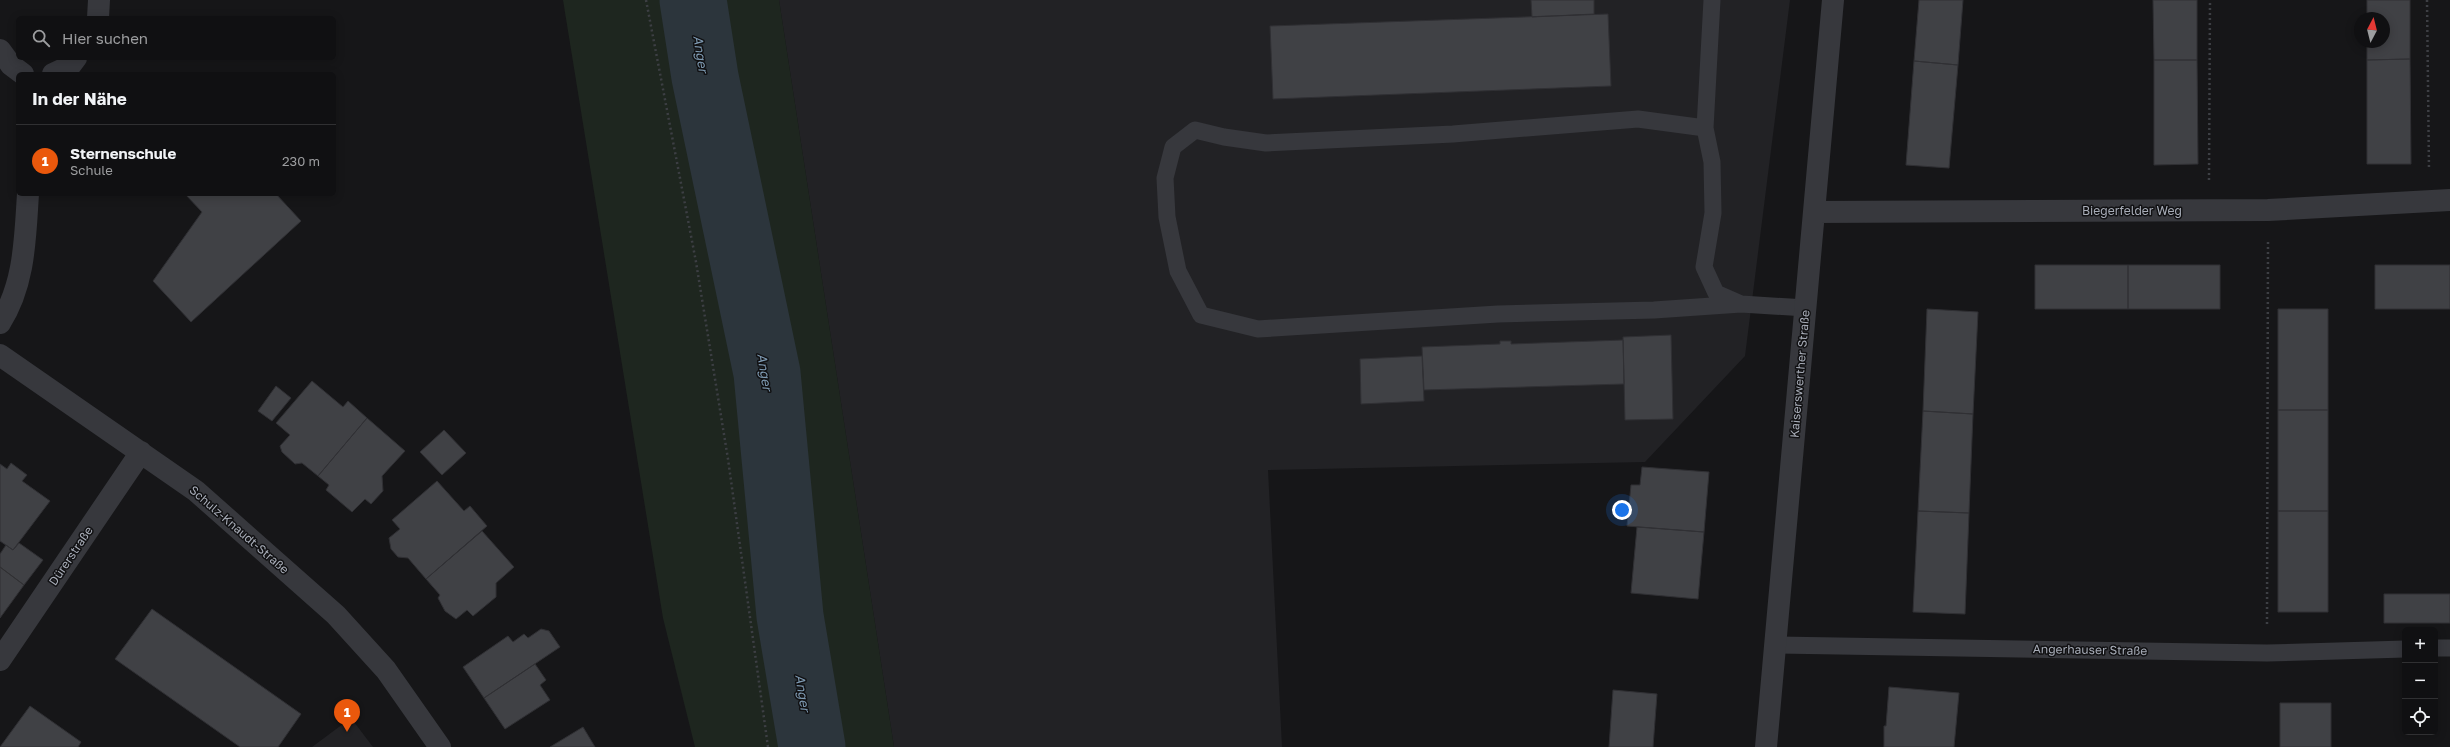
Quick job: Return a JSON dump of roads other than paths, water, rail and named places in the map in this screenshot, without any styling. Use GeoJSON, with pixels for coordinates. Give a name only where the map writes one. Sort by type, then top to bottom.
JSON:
{"type":"FeatureCollection","features":[{"type":"Feature","properties":{"kind":"street"},"geometry":{"type":"LineString","coordinates":[[98,16],[99,0]]}},
{"type":"Feature","properties":{"kind":"street","name":"Kaiserswerther Straße"},"geometry":{"type":"LineString","coordinates":[[1766,747],[1833,0]]}},
{"type":"Feature","properties":{"kind":"street"},"geometry":{"type":"LineString","coordinates":[[0,50],[11,64],[21,72]]}},
{"type":"Feature","properties":{"kind":"street"},"geometry":{"type":"LineString","coordinates":[[57,72],[70,66],[74,60]]}},
{"type":"Feature","properties":{"kind":"street"},"geometry":{"type":"LineString","coordinates":[[0,323],[9,308],[23,264],[28,196]]}},
{"type":"Feature","properties":{"kind":"street","name":"Biegerfelder Weg"},"geometry":{"type":"LineString","coordinates":[[1814,212],[2268,210],[2440,200]]}},
{"type":"Feature","properties":{"kind":"street","name":"Schulz-Knaudt-Straße"},"geometry":{"type":"LineString","coordinates":[[0,355],[142,452],[196,491],[336,615],[386,670],[440,747]]}},
{"type":"Feature","properties":{"kind":"street","name":"Dürerstraße"},"geometry":{"type":"LineString","coordinates":[[0,660],[142,452]]}},
{"type":"Feature","properties":{"kind":"lane"},"geometry":{"type":"LineString","coordinates":[[1712,0],[1705,128],[1712,162],[1713,213],[1704,267],[1716,293],[1742,304]]}},
{"type":"Feature","properties":{"kind":"lane"},"geometry":{"type":"LineString","coordinates":[[1705,128],[1638,119],[1453,134],[1266,143],[1224,137],[1195,130],[1173,147],[1165,178],[1167,217],[1178,271],[1201,315],[1258,329],[1498,314],[1654,310],[1742,304],[1806,308]]}},
{"type":"Feature","properties":{"kind":"lane","name":"Angerhauser Straße"},"geometry":{"type":"LineString","coordinates":[[1775,645],[2266,653],[2402,649]]}},
{"type":"Feature","properties":{"kind":"lane"},"geometry":{"type":"LineString","coordinates":[[2438,648],[2450,648]]}},
{"type":"Feature","properties":{"kind":"waterway","name":"Anger"},"geometry":{"type":"LineString","coordinates":[[693,0],[705,77],[767,373],[790,616],[812,747]]}},
{"type":"Feature","properties":{"kind":"place","name":"Sternenschule"},"geometry":{"type":"Point","coordinates":[347,732]}}]}
